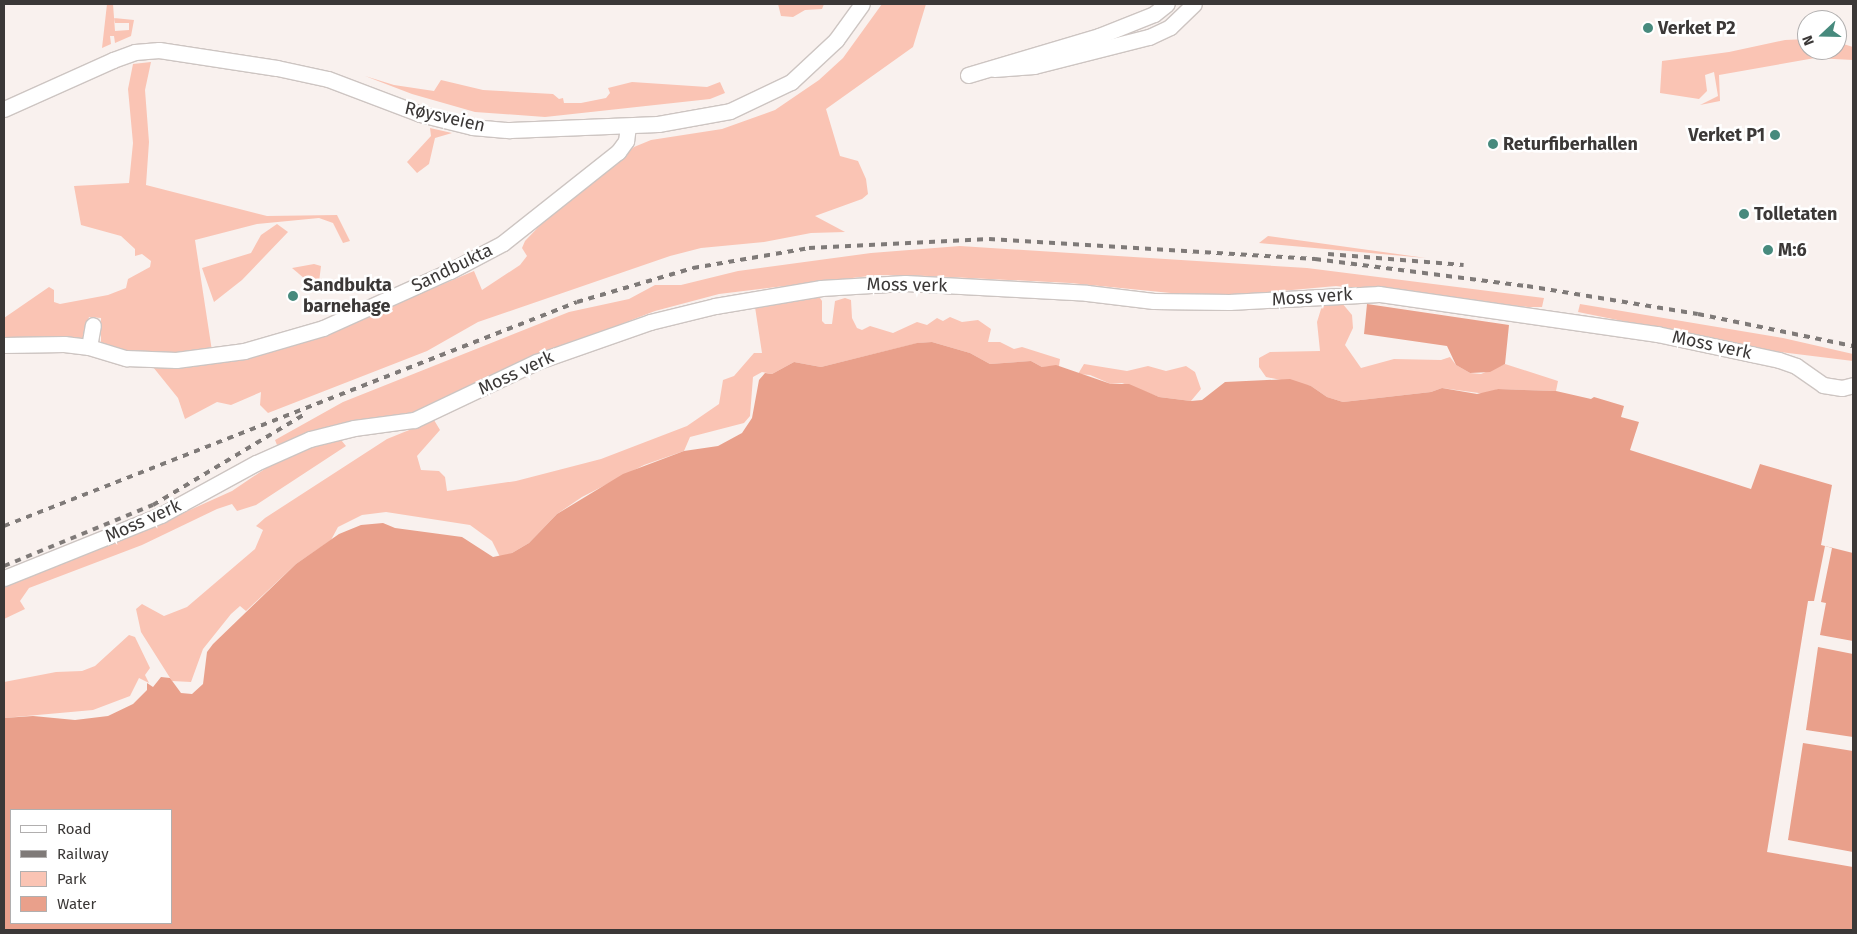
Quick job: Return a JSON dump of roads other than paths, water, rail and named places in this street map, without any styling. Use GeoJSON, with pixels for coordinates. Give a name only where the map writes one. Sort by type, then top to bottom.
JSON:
{"type":"FeatureCollection","features":[{"type":"Feature","properties":{"kind":"street","name":"Røysveien"},"geometry":{"type":"LineString","coordinates":[[4,109],[113,60],[135,52],[159,50],[278,68],[328,79],[420,114],[472,127],[510,130],[628,126],[699,118],[760,99],[792,82],[818,59],[862,4]]}},
{"type":"Feature","properties":{"kind":"street"},"geometry":{"type":"LineString","coordinates":[[968,75],[1060,45],[1107,33],[1154,14],[1166,4]]}},
{"type":"Feature","properties":{"kind":"street"},"geometry":{"type":"LineString","coordinates":[[994,68],[1034,66],[1133,43],[1170,27],[1194,4]]}},
{"type":"Feature","properties":{"kind":"street","name":"Sandbukta"},"geometry":{"type":"LineString","coordinates":[[4,345],[40,343],[89,347],[126,358],[176,360],[244,351],[323,328],[450,271],[503,242],[618,152],[626,141],[628,126]]}},
{"type":"Feature","properties":{"kind":"street","name":"Moss verk"},"geometry":{"type":"LineString","coordinates":[[4,578],[161,515],[256,463],[310,439],[354,428],[414,420],[536,362],[650,322],[733,302],[821,288],[905,283],[1077,293],[1154,301],[1229,302],[1379,294],[1657,334],[1780,360],[1796,366],[1823,385],[1842,388],[1853,384]]}},
{"type":"Feature","properties":{"kind":"street"},"geometry":{"type":"LineString","coordinates":[[89,347],[93,325]]}},
{"type":"Feature","properties":{"kind":"water"},"geometry":{"type":"Polygon","coordinates":[[[1367,304],[1509,325],[1505,364],[1490,372],[1470,373],[1456,365],[1447,346],[1364,334],[1367,304]]]}},
{"type":"Feature","properties":{"kind":"water"},"geometry":{"type":"Polygon","coordinates":[[[932,342],[970,353],[990,364],[1031,361],[1042,367],[1056,365],[1111,384],[1129,384],[1159,397],[1191,401],[1202,400],[1225,382],[1290,379],[1311,386],[1327,397],[1343,402],[1431,392],[1442,388],[1477,394],[1498,389],[1556,391],[1591,399],[1594,397],[1624,406],[1621,417],[1639,422],[1630,450],[1751,489],[1760,464],[1832,485],[1821,545],[1853,553],[1853,930],[4,930],[4,718],[33,716],[75,720],[108,716],[133,704],[147,690],[147,683],[153,687],[161,677],[170,678],[181,693],[192,694],[203,684],[207,652],[213,644],[296,564],[339,534],[361,525],[383,523],[395,528],[462,537],[493,557],[512,553],[529,543],[557,514],[623,474],[684,451],[718,446],[742,433],[752,418],[759,380],[765,373],[772,374],[794,362],[821,367],[917,343],[932,342]]]}},
{"type":"Feature","properties":{"kind":"railway"},"geometry":{"type":"LineString","coordinates":[[4,526],[577,302],[693,268],[809,248],[989,239],[1315,259],[1527,286],[1698,314],[1853,346]]}},
{"type":"Feature","properties":{"kind":"railway"},"geometry":{"type":"LineString","coordinates":[[1328,254],[1464,265]]}},
{"type":"Feature","properties":{"kind":"railway"},"geometry":{"type":"LineString","coordinates":[[4,566],[153,505],[307,413]]}},
{"type":"Feature","properties":{"kind":"place","name":"Verket P2"},"geometry":{"type":"Point","coordinates":[1648,28]}},
{"type":"Feature","properties":{"kind":"place","name":"Verket P1"},"geometry":{"type":"Point","coordinates":[1775,135]}},
{"type":"Feature","properties":{"kind":"place","name":"Returfiberhallen"},"geometry":{"type":"Point","coordinates":[1493,144]}},
{"type":"Feature","properties":{"kind":"place","name":"Tolletaten"},"geometry":{"type":"Point","coordinates":[1744,214]}},
{"type":"Feature","properties":{"kind":"place","name":"M:6"},"geometry":{"type":"Point","coordinates":[1768,250]}},
{"type":"Feature","properties":{"kind":"place","name":"Sandbukta barnehage"},"geometry":{"type":"Point","coordinates":[293,296]}}]}
